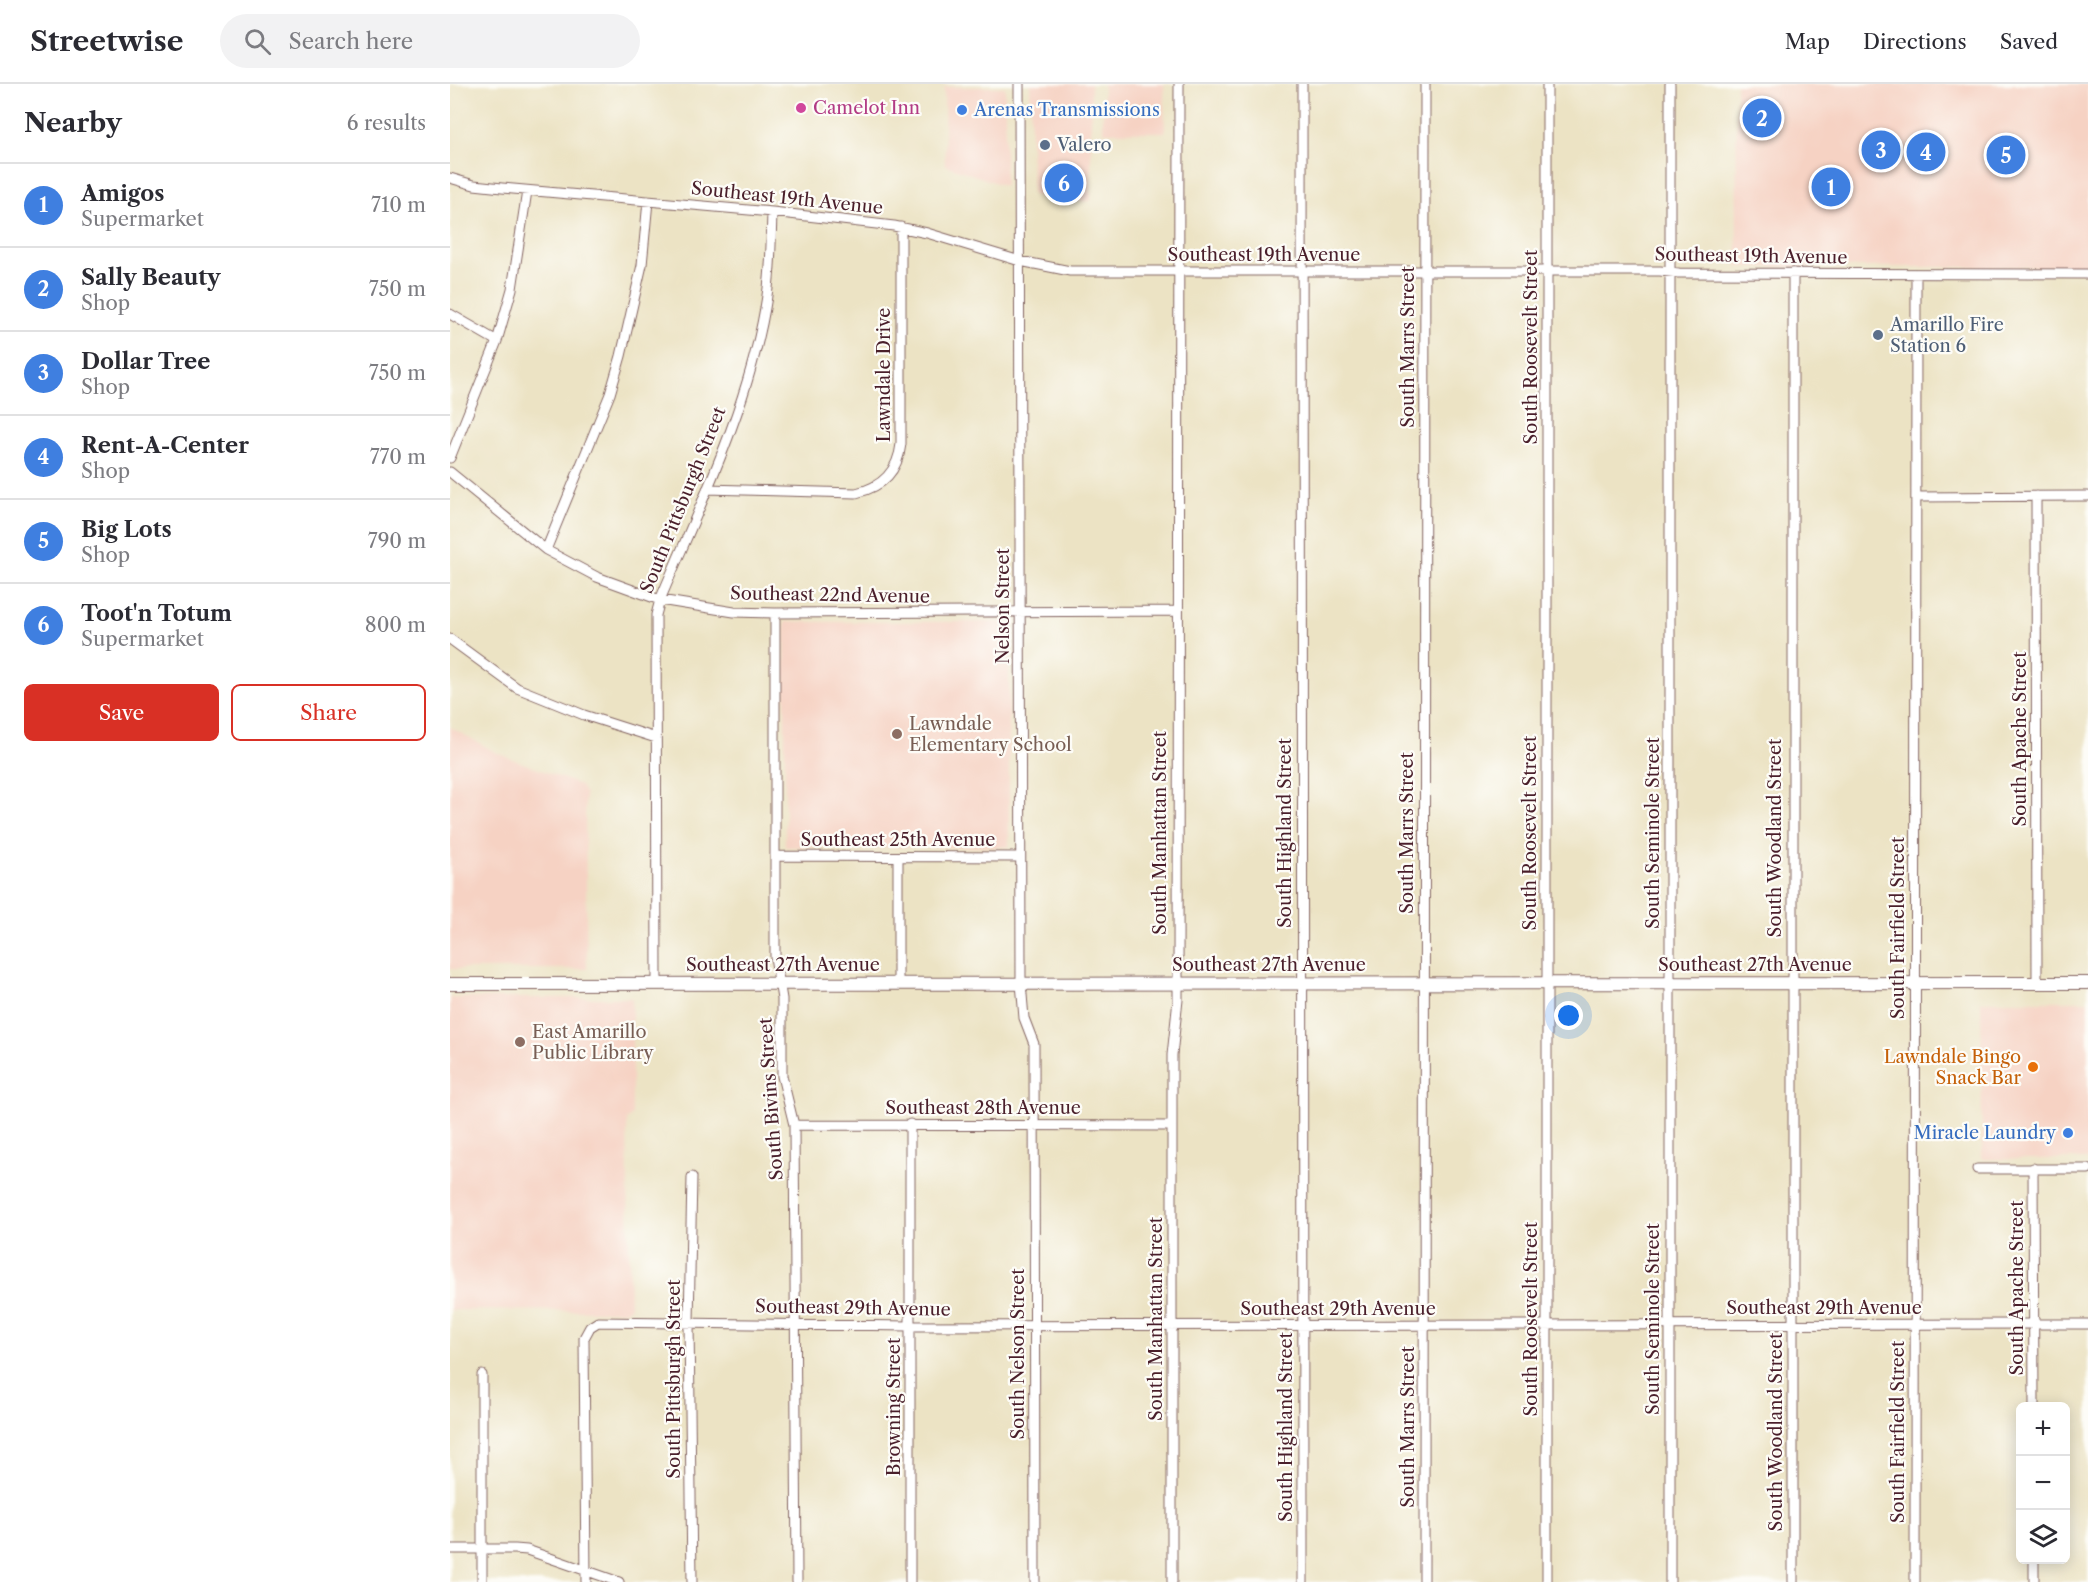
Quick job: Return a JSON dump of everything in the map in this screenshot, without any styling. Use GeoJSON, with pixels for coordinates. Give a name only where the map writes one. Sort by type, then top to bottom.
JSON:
{"type":"FeatureCollection","features":[{"type":"Feature","properties":{"kind":"main road","name":"Southeast 27th Avenue"},"geometry":{"type":"LineString","coordinates":[[450,984],[2088,983]]}},
{"type":"Feature","properties":{"kind":"street","name":"Nelson Street"},"geometry":{"type":"LineString","coordinates":[[1019,84],[1021,983],[1024,1017],[1033,1036],[1034,1044],[1034,1125]]}},
{"type":"Feature","properties":{"kind":"street","name":"South Manhattan Street"},"geometry":{"type":"LineString","coordinates":[[1172,1582],[1172,1055],[1177,1019],[1179,84]]}},
{"type":"Feature","properties":{"kind":"street","name":"South Highland Street"},"geometry":{"type":"LineString","coordinates":[[1302,84],[1303,1582]]}},
{"type":"Feature","properties":{"kind":"street","name":"South Marrs Street"},"geometry":{"type":"LineString","coordinates":[[1424,1582],[1425,84]]}},
{"type":"Feature","properties":{"kind":"street","name":"South Roosevelt Street"},"geometry":{"type":"LineString","coordinates":[[1547,84],[1547,1582]]}},
{"type":"Feature","properties":{"kind":"street","name":"South Seminole Street"},"geometry":{"type":"LineString","coordinates":[[1670,84],[1670,1582]]}},
{"type":"Feature","properties":{"kind":"street","name":"Southeast 19th Avenue"},"geometry":{"type":"LineString","coordinates":[[450,177],[474,185],[772,212],[901,227],[1020,261],[1070,271],[2088,274]]}},
{"type":"Feature","properties":{"kind":"street"},"geometry":{"type":"LineString","coordinates":[[450,458],[497,341],[512,289],[527,190]]}},
{"type":"Feature","properties":{"kind":"street"},"geometry":{"type":"LineString","coordinates":[[546,550],[610,394],[642,265],[648,201]]}},
{"type":"Feature","properties":{"kind":"street","name":"South Pittsburgh Street"},"geometry":{"type":"LineString","coordinates":[[657,983],[656,615],[660,600],[707,489],[758,346],[771,267],[772,212]]}},
{"type":"Feature","properties":{"kind":"street","name":"Lawndale Drive"},"geometry":{"type":"LineString","coordinates":[[707,489],[856,493],[873,488],[888,477],[900,456],[901,444],[901,227]]}},
{"type":"Feature","properties":{"kind":"street","name":"South Woodland Street"},"geometry":{"type":"LineString","coordinates":[[1792,1582],[1793,273]]}},
{"type":"Feature","properties":{"kind":"street","name":"South Fairfield Street"},"geometry":{"type":"LineString","coordinates":[[1915,1582],[1916,274]]}},
{"type":"Feature","properties":{"kind":"street"},"geometry":{"type":"LineString","coordinates":[[450,314],[497,341]]}},
{"type":"Feature","properties":{"kind":"street","name":"Southeast 22nd Avenue"},"geometry":{"type":"LineString","coordinates":[[450,472],[546,550],[597,577],[660,600],[734,612],[775,613],[1177,611]]}},
{"type":"Feature","properties":{"kind":"street","name":"South Apache Street"},"geometry":{"type":"LineString","coordinates":[[2036,496],[2037,983]]}},
{"type":"Feature","properties":{"kind":"street"},"geometry":{"type":"LineString","coordinates":[[1916,497],[2088,496]]}},
{"type":"Feature","properties":{"kind":"street","name":"South Bivins Street"},"geometry":{"type":"LineString","coordinates":[[775,613],[775,957],[782,999],[782,1076],[794,1125],[797,1582]]}},
{"type":"Feature","properties":{"kind":"street"},"geometry":{"type":"LineString","coordinates":[[450,639],[517,688],[584,716],[656,738]]}},
{"type":"Feature","properties":{"kind":"street","name":"Southeast 25th Avenue"},"geometry":{"type":"LineString","coordinates":[[776,856],[1020,857]]}},
{"type":"Feature","properties":{"kind":"street"},"geometry":{"type":"LineString","coordinates":[[898,857],[898,983]]}},
{"type":"Feature","properties":{"kind":"street","name":"Browning Street"},"geometry":{"type":"LineString","coordinates":[[910,1124],[910,1582]]}},
{"type":"Feature","properties":{"kind":"street","name":"Southeast 28th Avenue"},"geometry":{"type":"LineString","coordinates":[[794,1125],[1172,1126]]}},
{"type":"Feature","properties":{"kind":"street","name":"South Nelson Street"},"geometry":{"type":"LineString","coordinates":[[1034,1125],[1035,1582]]}},
{"type":"Feature","properties":{"kind":"street","name":"South Apache Street"},"geometry":{"type":"LineString","coordinates":[[2033,1168],[2034,1402]]}},
{"type":"Feature","properties":{"kind":"street"},"geometry":{"type":"LineString","coordinates":[[1977,1169],[2088,1169]]}},
{"type":"Feature","properties":{"kind":"street","name":"South Pittsburgh Street"},"geometry":{"type":"LineString","coordinates":[[692,1177],[689,1322],[692,1582]]}},
{"type":"Feature","properties":{"kind":"street","name":"Southeast 29th Avenue"},"geometry":{"type":"LineString","coordinates":[[585,1570],[585,1338],[590,1327],[598,1322],[910,1326],[2088,1324]]}},
{"type":"Feature","properties":{"kind":"street"},"geometry":{"type":"LineString","coordinates":[[482,1375],[482,1582]]}},
{"type":"Feature","properties":{"kind":"street"},"geometry":{"type":"LineString","coordinates":[[450,1549],[527,1550],[619,1582]]}},
{"type":"Feature","properties":{"kind":"street"},"geometry":{"type":"LineString","coordinates":[[2034,1564],[2034,1582]]}},
{"type":"Feature","properties":{"kind":"street"},"geometry":{"type":"LineString","coordinates":[[585,1570],[586,1582]]}},
{"type":"Feature","properties":{"kind":"shaded area"},"geometry":{"type":"Polygon","coordinates":[[[1030,84],[1091,84],[1091,201],[1069,201],[1032,195],[1030,84]]]}},
{"type":"Feature","properties":{"kind":"shaded area"},"geometry":{"type":"Polygon","coordinates":[[[1103,84],[1164,84],[1165,132],[1103,132],[1103,84]]]}},
{"type":"Feature","properties":{"kind":"shaded area"},"geometry":{"type":"Polygon","coordinates":[[[1736,84],[2088,84],[2088,267],[1737,267],[1736,84]]]}},
{"type":"Feature","properties":{"kind":"shaded area"},"geometry":{"type":"Polygon","coordinates":[[[944,87],[1005,87],[1005,186],[945,165],[944,87]]]}},
{"type":"Feature","properties":{"kind":"shaded area","name":"Lawndale Elementary School"},"geometry":{"type":"Polygon","coordinates":[[[785,622],[1009,622],[1009,847],[785,847],[785,622]]]}},
{"type":"Feature","properties":{"kind":"shaded area"},"geometry":{"type":"Polygon","coordinates":[[[450,727],[499,754],[580,785],[585,793],[587,969],[450,969],[450,727]]]}},
{"type":"Feature","properties":{"kind":"shaded area"},"geometry":{"type":"Polygon","coordinates":[[[450,998],[632,998],[632,1115],[627,1120],[630,1307],[625,1311],[450,1310],[450,998]]]}},
{"type":"Feature","properties":{"kind":"shaded area"},"geometry":{"type":"Polygon","coordinates":[[[1981,1001],[2088,1001],[2088,1159],[1982,1159],[1981,1001]]]}},
{"type":"Feature","properties":{"kind":"place","name":"Camelot Inn"},"geometry":{"type":"Point","coordinates":[801,108]}},
{"type":"Feature","properties":{"kind":"place","name":"Arenas Transmissions"},"geometry":{"type":"Point","coordinates":[962,110]}},
{"type":"Feature","properties":{"kind":"place","name":"Sally Beauty"},"geometry":{"type":"Point","coordinates":[1762,118]}},
{"type":"Feature","properties":{"kind":"place","name":"Valero"},"geometry":{"type":"Point","coordinates":[1045,145]}},
{"type":"Feature","properties":{"kind":"place","name":"Dollar Tree"},"geometry":{"type":"Point","coordinates":[1881,150]}},
{"type":"Feature","properties":{"kind":"place","name":"Rent-A-Center"},"geometry":{"type":"Point","coordinates":[1926,152]}},
{"type":"Feature","properties":{"kind":"place","name":"Big Lots"},"geometry":{"type":"Point","coordinates":[2006,155]}},
{"type":"Feature","properties":{"kind":"place","name":"Toot'n Totum"},"geometry":{"type":"Point","coordinates":[1064,183]}},
{"type":"Feature","properties":{"kind":"place","name":"Amigos"},"geometry":{"type":"Point","coordinates":[1831,187]}},
{"type":"Feature","properties":{"kind":"place","name":"Amarillo Fire Station 6"},"geometry":{"type":"Point","coordinates":[1878,335]}},
{"type":"Feature","properties":{"kind":"place","name":"Lawndale Elementary School"},"geometry":{"type":"Point","coordinates":[897,734]}},
{"type":"Feature","properties":{"kind":"place","name":"East Amarillo Public Library"},"geometry":{"type":"Point","coordinates":[520,1042]}},
{"type":"Feature","properties":{"kind":"place","name":"Lawndale Bingo Snack Bar"},"geometry":{"type":"Point","coordinates":[2033,1067]}},
{"type":"Feature","properties":{"kind":"place","name":"Miracle Laundry"},"geometry":{"type":"Point","coordinates":[2068,1133]}}]}
